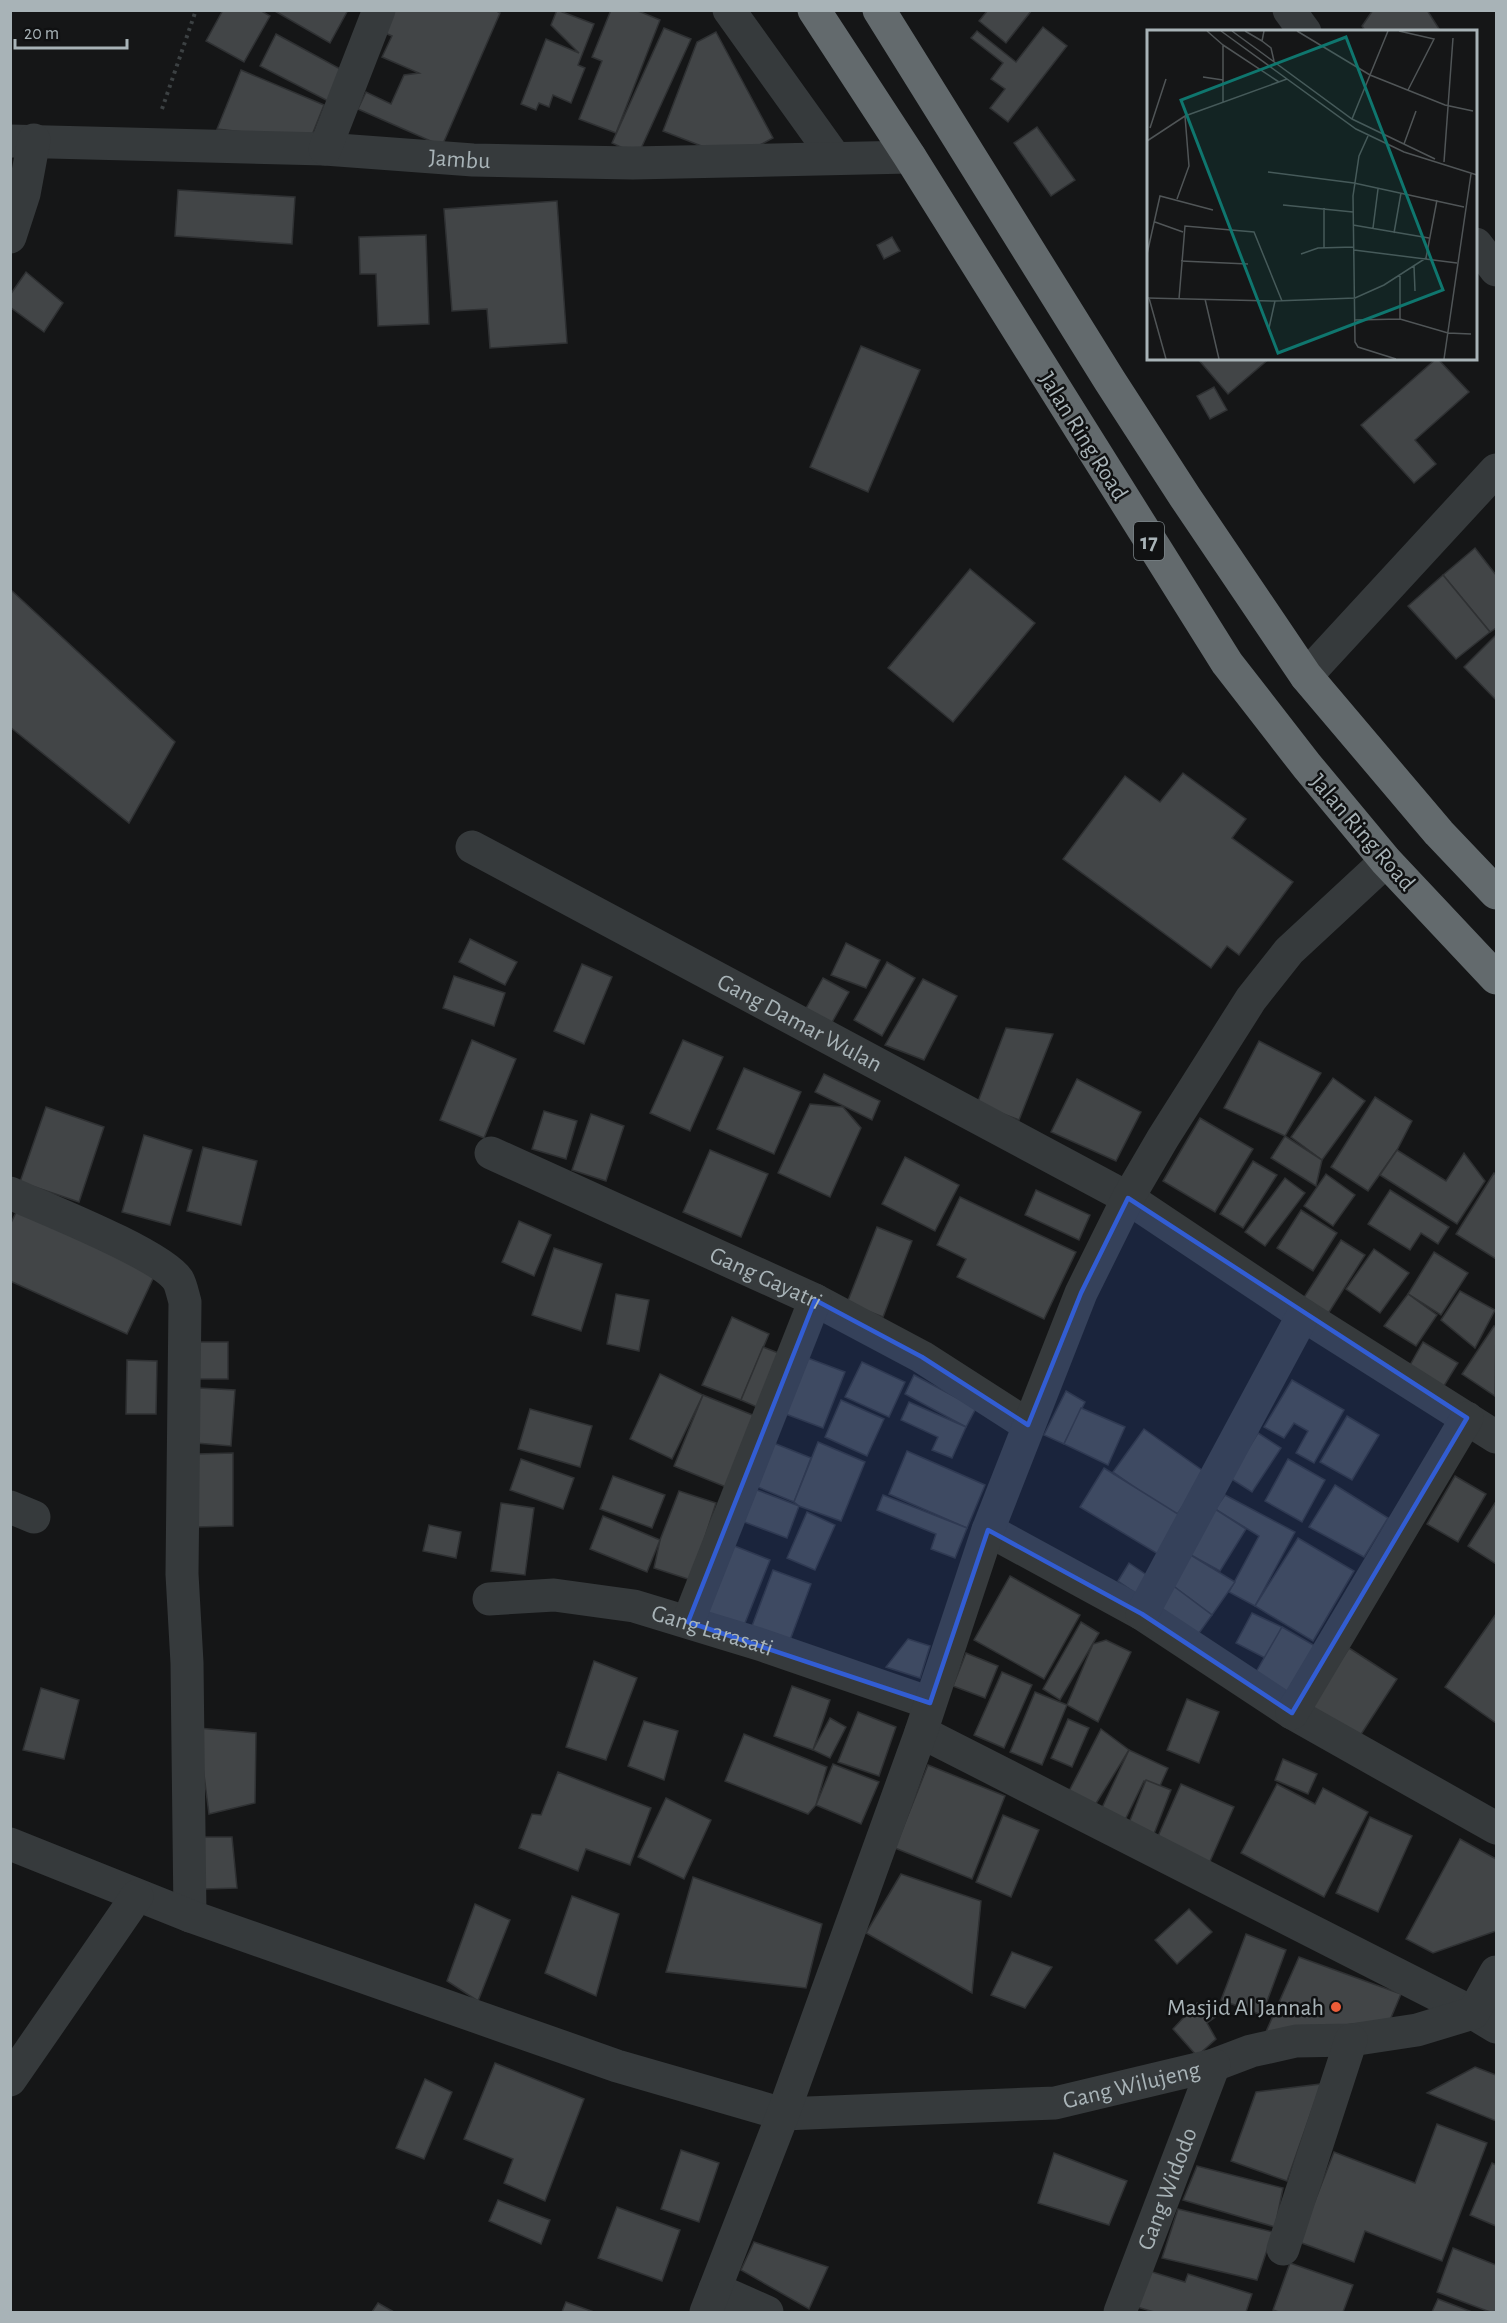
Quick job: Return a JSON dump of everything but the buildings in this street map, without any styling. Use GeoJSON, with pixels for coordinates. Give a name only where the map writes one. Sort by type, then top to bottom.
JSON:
{"type":"FeatureCollection","features":[{"type":"Feature","properties":{"kind":"highway","name":"Jalan Ring Road"},"geometry":{"type":"LineString","coordinates":[[814,10],[910,157],[1227,663],[1307,766],[1386,861],[1497,978]]}},
{"type":"Feature","properties":{"kind":"highway","name":"17"},"geometry":{"type":"LineString","coordinates":[[879,10],[1135,420],[1306,676],[1439,833],[1497,893]]}},
{"type":"Feature","properties":{"kind":"street"},"geometry":{"type":"LineString","coordinates":[[325,149],[379,10]]}},
{"type":"Feature","properties":{"kind":"street"},"geometry":{"type":"LineString","coordinates":[[729,10],[835,158]]}},
{"type":"Feature","properties":{"kind":"street"},"geometry":{"type":"LineString","coordinates":[[1289,10],[1304,30]]}},
{"type":"Feature","properties":{"kind":"street","name":"Jambu"},"geometry":{"type":"LineString","coordinates":[[22,140],[325,149],[473,160],[633,164],[910,157]]}},
{"type":"Feature","properties":{"kind":"street"},"geometry":{"type":"LineString","coordinates":[[10,237],[24,194],[22,140]]}},
{"type":"Feature","properties":{"kind":"street"},"geometry":{"type":"LineString","coordinates":[[1477,245],[1497,270]]}},
{"type":"Feature","properties":{"kind":"street"},"geometry":{"type":"LineString","coordinates":[[1306,676],[1497,470]]}},
{"type":"Feature","properties":{"kind":"street","name":"Gang Damar Wulan"},"geometry":{"type":"LineString","coordinates":[[472,847],[1128,1198],[1303,1314],[1497,1437]]}},
{"type":"Feature","properties":{"kind":"street"},"geometry":{"type":"LineString","coordinates":[[767,2313],[710,2301],[783,2114],[925,1717],[988,1530],[1081,1293],[1128,1198],[1162,1138],[1251,999],[1288,951],[1386,861]]}},
{"type":"Feature","properties":{"kind":"street","name":"Gang Gayatri"},"geometry":{"type":"LineString","coordinates":[[491,1153],[815,1300],[922,1357],[1029,1425]]}},
{"type":"Feature","properties":{"kind":"street"},"geometry":{"type":"LineString","coordinates":[[10,1193],[122,1243],[161,1265],[178,1280],[185,1302],[182,1574],[187,1663],[190,1916]]}},
{"type":"Feature","properties":{"kind":"street"},"geometry":{"type":"LineString","coordinates":[[688,1622],[815,1300]]}},
{"type":"Feature","properties":{"kind":"street"},"geometry":{"type":"LineString","coordinates":[[1142,1614],[1303,1314]]}},
{"type":"Feature","properties":{"kind":"street"},"geometry":{"type":"LineString","coordinates":[[1292,1713],[1467,1418]]}},
{"type":"Feature","properties":{"kind":"street"},"geometry":{"type":"LineString","coordinates":[[988,1530],[1142,1614],[1292,1713],[1497,1828]]}},
{"type":"Feature","properties":{"kind":"street","name":"Gang Larasati"},"geometry":{"type":"LineString","coordinates":[[489,1599],[554,1594],[634,1606],[845,1672],[1485,2020]]}},
{"type":"Feature","properties":{"kind":"street","name":"Gang Wilujeng"},"geometry":{"type":"LineString","coordinates":[[10,1844],[190,1916],[617,2066],[783,2114],[1054,2103],[1214,2065],[1251,2051],[1296,2041],[1352,2040],[1485,2020]]}},
{"type":"Feature","properties":{"kind":"street"},"geometry":{"type":"LineString","coordinates":[[10,2080],[137,1896]]}},
{"type":"Feature","properties":{"kind":"street"},"geometry":{"type":"LineString","coordinates":[[1485,2020],[1497,1972]]}},
{"type":"Feature","properties":{"kind":"street"},"geometry":{"type":"LineString","coordinates":[[1283,2249],[1352,2040]]}},
{"type":"Feature","properties":{"kind":"street","name":"Gang Widodo"},"geometry":{"type":"LineString","coordinates":[[1120,2313],[1214,2065]]}},
{"type":"Feature","properties":{"kind":"path"},"geometry":{"type":"LineString","coordinates":[[150,143],[196,10]]}},
{"type":"Feature","properties":{"kind":"highlighted area"},"geometry":{"type":"Polygon","coordinates":[[[1128,1198],[1467,1418],[1292,1713],[1142,1614],[988,1530],[930,1703],[688,1622],[815,1300],[922,1357],[1028,1425],[1081,1293],[1128,1198]]]}},
{"type":"Feature","properties":{"kind":"place","name":"Masjid Al Jannah"},"geometry":{"type":"Point","coordinates":[1336,2007]}}]}
